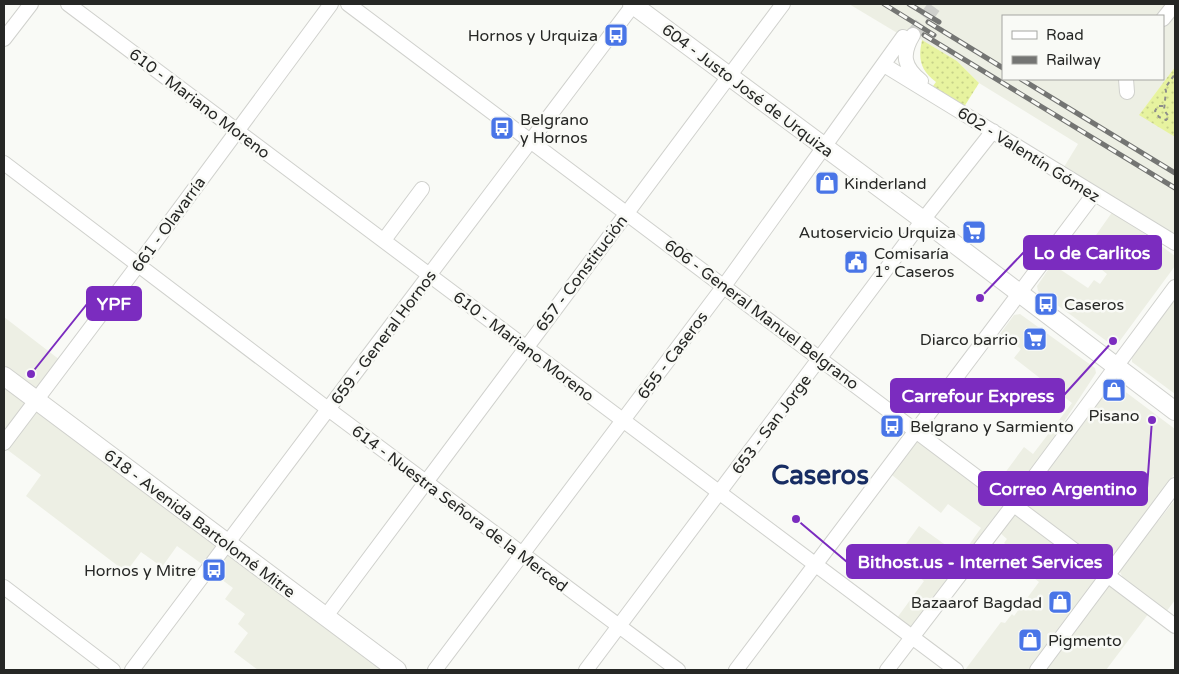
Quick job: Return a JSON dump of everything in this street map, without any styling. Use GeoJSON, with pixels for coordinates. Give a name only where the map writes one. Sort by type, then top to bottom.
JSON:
{"type":"FeatureCollection","features":[{"type":"Feature","properties":{"kind":"main road","name":"604 - Justo José de Urquiza"},"geometry":{"type":"LineString","coordinates":[[633,4],[1175,411]]}},
{"type":"Feature","properties":{"kind":"main road","name":"618 - Avenida Bartolomé Mitre"},"geometry":{"type":"LineString","coordinates":[[4,376],[397,670]]}},
{"type":"Feature","properties":{"kind":"street"},"geometry":{"type":"LineString","coordinates":[[4,39],[31,4]]}},
{"type":"Feature","properties":{"kind":"street","name":"610 - Mariano Moreno"},"geometry":{"type":"LineString","coordinates":[[68,4],[956,670]]}},
{"type":"Feature","properties":{"kind":"street","name":"661 - Olavarría"},"geometry":{"type":"LineString","coordinates":[[4,443],[138,266],[331,4]]}},
{"type":"Feature","properties":{"kind":"street","name":"606 - General Manuel Belgrano"},"geometry":{"type":"LineString","coordinates":[[348,4],[1175,626]]}},
{"type":"Feature","properties":{"kind":"street","name":"659 - General Hornos"},"geometry":{"type":"LineString","coordinates":[[132,670],[633,4]]}},
{"type":"Feature","properties":{"kind":"street","name":"657 - Constitución"},"geometry":{"type":"LineString","coordinates":[[326,616],[783,4]]}},
{"type":"Feature","properties":{"kind":"street"},"geometry":{"type":"LineString","coordinates":[[1164,18],[1175,4]]}},
{"type":"Feature","properties":{"kind":"street","name":"655 - Caseros"},"geometry":{"type":"LineString","coordinates":[[435,670],[724,286],[884,64],[908,36],[906,50],[909,70],[950,106]]}},
{"type":"Feature","properties":{"kind":"street","name":"602 - Valentín Gómez"},"geometry":{"type":"LineString","coordinates":[[884,64],[1175,243]]}},
{"type":"Feature","properties":{"kind":"street","name":"653 - San Jorge"},"geometry":{"type":"LineString","coordinates":[[586,670],[923,220],[992,131]]}},
{"type":"Feature","properties":{"kind":"street","name":"614 - Nuestra Señora de la Merced"},"geometry":{"type":"LineString","coordinates":[[4,163],[328,409],[678,670]]}},
{"type":"Feature","properties":{"kind":"street"},"geometry":{"type":"LineString","coordinates":[[384,240],[422,189]]}},
{"type":"Feature","properties":{"kind":"street"},"geometry":{"type":"LineString","coordinates":[[736,670],[1094,194]]}},
{"type":"Feature","properties":{"kind":"street"},"geometry":{"type":"LineString","coordinates":[[888,670],[1175,287]]}},
{"type":"Feature","properties":{"kind":"street"},"geometry":{"type":"LineString","coordinates":[[1037,670],[1109,576],[1175,485]]}},
{"type":"Feature","properties":{"kind":"street"},"geometry":{"type":"LineString","coordinates":[[4,587],[114,670]]}},
{"type":"Feature","properties":{"kind":"path"},"geometry":{"type":"LineString","coordinates":[[1163,106],[1158,106],[1155,111],[1159,117],[1166,120],[1169,117],[1163,106],[1166,86],[1175,74]]}},
{"type":"Feature","properties":{"kind":"shaded area"},"geometry":{"type":"Polygon","coordinates":[[[849,4],[1175,4],[1175,67],[1140,114],[1175,137],[1175,235],[1064,167],[1078,144],[979,83],[957,61],[908,32],[899,34],[849,4]]]}},
{"type":"Feature","properties":{"kind":"shaded area"},"geometry":{"type":"Polygon","coordinates":[[[1113,211],[1175,256],[1175,266],[1116,346],[1038,291],[1037,286],[1052,264],[1088,288],[1094,280],[1100,284],[1107,274],[1096,265],[1103,255],[1089,245],[1113,211]]]}},
{"type":"Feature","properties":{"kind":"shaded area"},"geometry":{"type":"Polygon","coordinates":[[[1175,298],[1175,394],[1132,362],[1132,358],[1175,298]]]}},
{"type":"Feature","properties":{"kind":"shaded area"},"geometry":{"type":"Polygon","coordinates":[[[1020,314],[1095,368],[1096,373],[1019,490],[1015,493],[1009,493],[996,485],[1024,447],[1033,454],[1072,403],[1014,358],[1021,349],[1000,334],[1014,315],[1020,314]]]}},
{"type":"Feature","properties":{"kind":"shaded area"},"geometry":{"type":"Polygon","coordinates":[[[4,317],[60,360],[40,386],[33,388],[4,365],[4,317]]]}},
{"type":"Feature","properties":{"kind":"shaded area"},"geometry":{"type":"Polygon","coordinates":[[[4,383],[24,402],[24,405],[4,434],[4,383]]]}},
{"type":"Feature","properties":{"kind":"shaded area"},"geometry":{"type":"Polygon","coordinates":[[[1112,384],[1115,384],[1175,429],[1175,473],[1114,562],[1103,565],[1028,507],[1026,500],[1112,384]]]}},
{"type":"Feature","properties":{"kind":"shaded area"},"geometry":{"type":"Polygon","coordinates":[[[38,409],[218,545],[206,567],[177,546],[162,567],[141,552],[126,572],[26,496],[41,475],[5,448],[33,411],[38,409]]]}},
{"type":"Feature","properties":{"kind":"shaded area"},"geometry":{"type":"Polygon","coordinates":[[[917,439],[1002,503],[1004,509],[915,626],[910,626],[897,618],[924,581],[895,559],[919,526],[961,556],[981,528],[948,504],[941,513],[888,472],[917,439]]]}},
{"type":"Feature","properties":{"kind":"shaded area"},"geometry":{"type":"Polygon","coordinates":[[[1175,500],[1175,600],[1166,612],[1124,580],[1120,572],[1121,567],[1175,500]]]}},
{"type":"Feature","properties":{"kind":"shaded area"},"geometry":{"type":"Polygon","coordinates":[[[1014,512],[1100,575],[1033,670],[965,670],[1001,622],[1005,623],[1012,614],[1014,616],[1039,582],[1024,570],[1029,562],[1004,543],[1007,539],[999,532],[1014,512]]]}},
{"type":"Feature","properties":{"kind":"shaded area"},"geometry":{"type":"Polygon","coordinates":[[[231,554],[387,670],[258,670],[234,652],[248,633],[238,624],[245,614],[225,599],[233,588],[213,573],[223,558],[231,554]]]}},
{"type":"Feature","properties":{"kind":"shaded area"},"geometry":{"type":"Polygon","coordinates":[[[1115,586],[1149,613],[1106,670],[1042,670],[1101,593],[1108,587],[1115,586]]]}},
{"type":"Feature","properties":{"kind":"green space"},"geometry":{"type":"Polygon","coordinates":[[[922,40],[957,61],[979,83],[964,107],[933,86],[936,82],[926,73],[920,58],[922,40]]]}},
{"type":"Feature","properties":{"kind":"green space"},"geometry":{"type":"Polygon","coordinates":[[[1175,67],[1175,137],[1139,115],[1175,67]]]}},
{"type":"Feature","properties":{"kind":"tunnel"},"geometry":{"type":"LineString","coordinates":[[913,35],[936,4]]}},
{"type":"Feature","properties":{"kind":"railway"},"geometry":{"type":"LineString","coordinates":[[884,4],[934,35]]}},
{"type":"Feature","properties":{"kind":"railway"},"geometry":{"type":"LineString","coordinates":[[909,4],[939,22]]}},
{"type":"Feature","properties":{"kind":"railway"},"geometry":{"type":"LineString","coordinates":[[928,22],[1002,67]]}},
{"type":"Feature","properties":{"kind":"railway"},"geometry":{"type":"LineString","coordinates":[[924,35],[1175,188]]}},
{"type":"Feature","properties":{"kind":"railway"},"geometry":{"type":"LineString","coordinates":[[1023,80],[1175,173]]}},
{"type":"Feature","properties":{"kind":"place","name":"Hornos y Urquiza"},"geometry":{"type":"Point","coordinates":[616,35]}},
{"type":"Feature","properties":{"kind":"place","name":"Belgrano y Hornos"},"geometry":{"type":"Point","coordinates":[502,128]}},
{"type":"Feature","properties":{"kind":"place","name":"Kinderland"},"geometry":{"type":"Point","coordinates":[827,183]}},
{"type":"Feature","properties":{"kind":"place","name":"Autoservicio Urquiza"},"geometry":{"type":"Point","coordinates":[974,232]}},
{"type":"Feature","properties":{"kind":"place","name":"Comisaría 1° Caseros"},"geometry":{"type":"Point","coordinates":[856,262]}},
{"type":"Feature","properties":{"kind":"place","name":"Lo de Carlitos"},"geometry":{"type":"Point","coordinates":[980,298]}},
{"type":"Feature","properties":{"kind":"place","name":"Caseros"},"geometry":{"type":"Point","coordinates":[1046,304]}},
{"type":"Feature","properties":{"kind":"place","name":"Diarco barrio"},"geometry":{"type":"Point","coordinates":[1035,339]}},
{"type":"Feature","properties":{"kind":"place","name":"Carrefour Express"},"geometry":{"type":"Point","coordinates":[1113,341]}},
{"type":"Feature","properties":{"kind":"place","name":"YPF"},"geometry":{"type":"Point","coordinates":[31,374]}},
{"type":"Feature","properties":{"kind":"place","name":"Pisano"},"geometry":{"type":"Point","coordinates":[1114,390]}},
{"type":"Feature","properties":{"kind":"place","name":"Correo Argentino"},"geometry":{"type":"Point","coordinates":[1152,420]}},
{"type":"Feature","properties":{"kind":"place","name":"Belgrano y Sarmiento"},"geometry":{"type":"Point","coordinates":[892,426]}},
{"type":"Feature","properties":{"kind":"place","name":"Bithost.us - Internet Services"},"geometry":{"type":"Point","coordinates":[796,519]}},
{"type":"Feature","properties":{"kind":"place","name":"Hornos y Mitre"},"geometry":{"type":"Point","coordinates":[214,570]}},
{"type":"Feature","properties":{"kind":"place","name":"Bazaarof Bagdad"},"geometry":{"type":"Point","coordinates":[1060,602]}},
{"type":"Feature","properties":{"kind":"place","name":"Pigmento"},"geometry":{"type":"Point","coordinates":[1030,640]}},
{"type":"Feature","properties":{"kind":"district","name":"Caseros"},"geometry":{"type":"Point","coordinates":[820,475]}}]}
